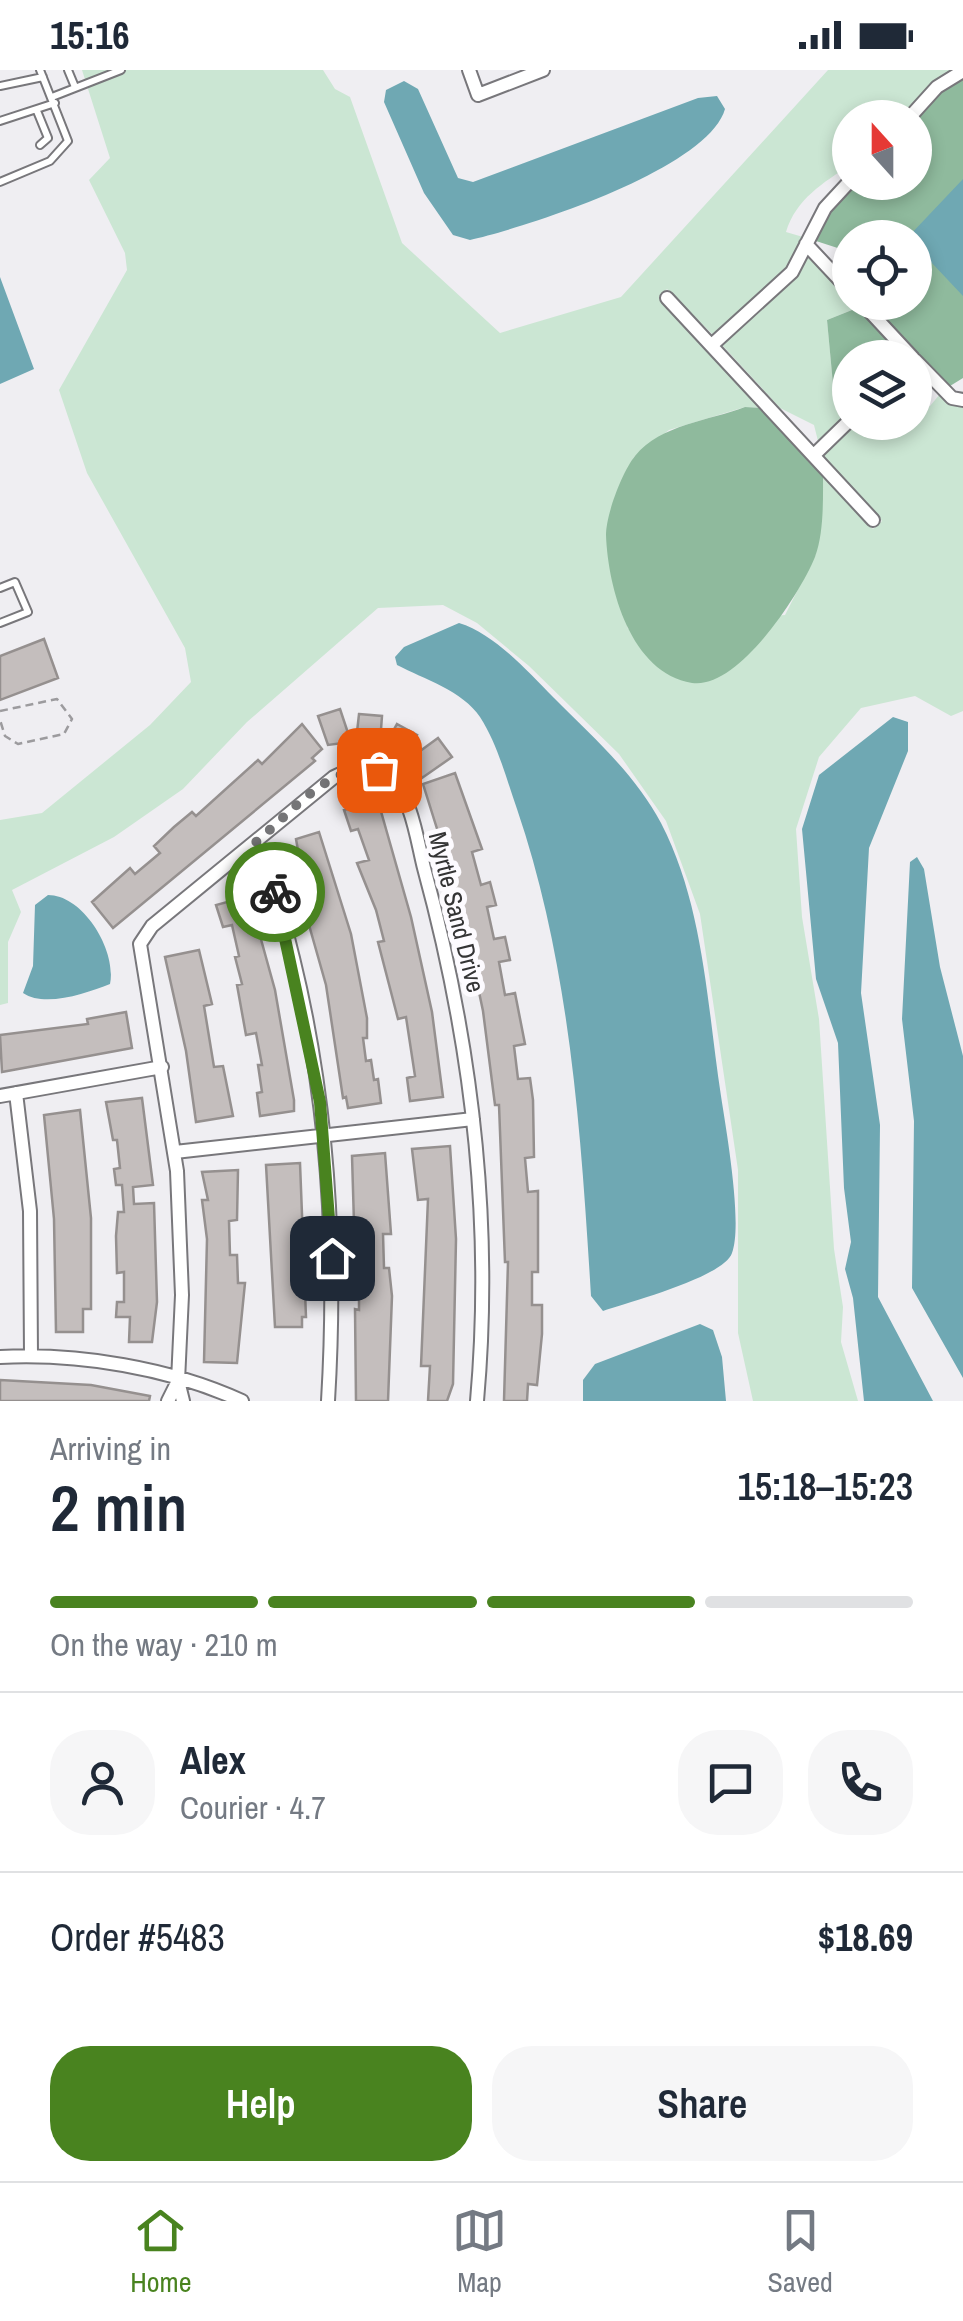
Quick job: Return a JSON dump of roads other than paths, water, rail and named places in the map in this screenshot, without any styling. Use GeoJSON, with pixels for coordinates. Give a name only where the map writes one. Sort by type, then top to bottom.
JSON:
{"type":"FeatureCollection","features":[{"type":"Feature","properties":{"kind":"street"},"geometry":{"type":"LineString","coordinates":[[469,70],[478,95],[543,70]]}},
{"type":"Feature","properties":{"kind":"street"},"geometry":{"type":"LineString","coordinates":[[925,100],[937,86],[963,71]]}},
{"type":"Feature","properties":{"kind":"street"},"geometry":{"type":"LineString","coordinates":[[713,344],[792,272],[833,200]]}},
{"type":"Feature","properties":{"kind":"street"},"geometry":{"type":"LineString","coordinates":[[806,244],[832,271]]}},
{"type":"Feature","properties":{"kind":"street"},"geometry":{"type":"LineString","coordinates":[[667,298],[874,520]]}},
{"type":"Feature","properties":{"kind":"street"},"geometry":{"type":"LineString","coordinates":[[878,320],[896,340]]}},
{"type":"Feature","properties":{"kind":"street"},"geometry":{"type":"LineString","coordinates":[[932,377],[952,398],[963,400]]}},
{"type":"Feature","properties":{"kind":"street"},"geometry":{"type":"LineString","coordinates":[[814,454],[832,437]]}},
{"type":"Feature","properties":{"kind":"street","name":"Myrtle Sand Drive"},"geometry":{"type":"LineString","coordinates":[[183,1401],[178,1382],[182,1295],[175,1152],[140,944],[152,926],[334,777],[351,768],[379,770],[392,779],[412,822],[447,960],[472,1119],[482,1274],[478,1401]]}},
{"type":"Feature","properties":{"kind":"street"},"geometry":{"type":"LineString","coordinates":[[256,842],[268,864],[296,973],[324,1134],[332,1258],[328,1401]]}},
{"type":"Feature","properties":{"kind":"street"},"geometry":{"type":"LineString","coordinates":[[0,1096],[162,1067]]}},
{"type":"Feature","properties":{"kind":"street"},"geometry":{"type":"LineString","coordinates":[[16,1093],[30,1211],[31,1355]]}},
{"type":"Feature","properties":{"kind":"street"},"geometry":{"type":"LineString","coordinates":[[175,1152],[472,1119]]}},
{"type":"Feature","properties":{"kind":"street"},"geometry":{"type":"LineString","coordinates":[[0,1356],[31,1355],[138,1367],[242,1401]]}},
{"type":"Feature","properties":{"kind":"street","name":"Myrtle Sand Drive"},"geometry":{"type":"LineString","coordinates":[[168,1401],[178,1382]]}},
{"type":"Feature","properties":{"kind":"lane"},"geometry":{"type":"LineString","coordinates":[[68,70],[75,88]]}},
{"type":"Feature","properties":{"kind":"lane"},"geometry":{"type":"LineString","coordinates":[[0,121],[37,110],[75,88],[122,70]]}},
{"type":"Feature","properties":{"kind":"lane"},"geometry":{"type":"LineString","coordinates":[[0,86],[41,74],[67,132],[60,154],[0,182]]}},
{"type":"Feature","properties":{"kind":"lane"},"geometry":{"type":"LineString","coordinates":[[37,110],[48,138],[40,145]]}},
{"type":"Feature","properties":{"kind":"lane"},"geometry":{"type":"LineString","coordinates":[[0,588],[15,582],[28,612],[0,623]]}},
{"type":"Feature","properties":{"kind":"water"},"geometry":{"type":"Polygon","coordinates":[[[404,81],[418,89],[458,178],[473,182],[698,98],[717,96],[725,109],[711,131],[686,153],[652,173],[571,209],[470,240],[453,235],[424,193],[384,102],[386,90],[404,81]]]}},
{"type":"Feature","properties":{"kind":"water"},"geometry":{"type":"Polygon","coordinates":[[[963,179],[963,296],[932,263],[932,220],[924,220],[963,179]]]}},
{"type":"Feature","properties":{"kind":"water"},"geometry":{"type":"Polygon","coordinates":[[[0,277],[34,369],[0,384],[0,277]]]}},
{"type":"Feature","properties":{"kind":"water"},"geometry":{"type":"Polygon","coordinates":[[[459,623],[510,654],[639,788],[675,855],[695,922],[732,1176],[736,1221],[732,1253],[725,1262],[695,1280],[603,1311],[591,1296],[577,1111],[561,988],[550,928],[517,809],[497,750],[473,708],[453,693],[397,665],[395,657],[404,647],[459,623]]]}},
{"type":"Feature","properties":{"kind":"water"},"geometry":{"type":"Polygon","coordinates":[[[893,717],[908,722],[908,751],[869,848],[861,993],[880,1125],[878,1297],[933,1401],[864,1401],[853,1298],[845,1269],[851,1242],[844,1188],[838,1043],[816,979],[802,829],[819,775],[893,717]]]}},
{"type":"Feature","properties":{"kind":"water"},"geometry":{"type":"Polygon","coordinates":[[[917,857],[924,869],[940,967],[963,1056],[963,1378],[912,1288],[914,1121],[902,1019],[910,862],[917,857]]]}},
{"type":"Feature","properties":{"kind":"water"},"geometry":{"type":"Polygon","coordinates":[[[48,895],[73,904],[95,927],[108,956],[110,984],[54,999],[23,993],[33,966],[35,905],[48,895]]]}},
{"type":"Feature","properties":{"kind":"water"},"geometry":{"type":"Polygon","coordinates":[[[700,1324],[713,1330],[722,1357],[726,1401],[583,1401],[583,1380],[595,1364],[700,1324]]]}}]}
